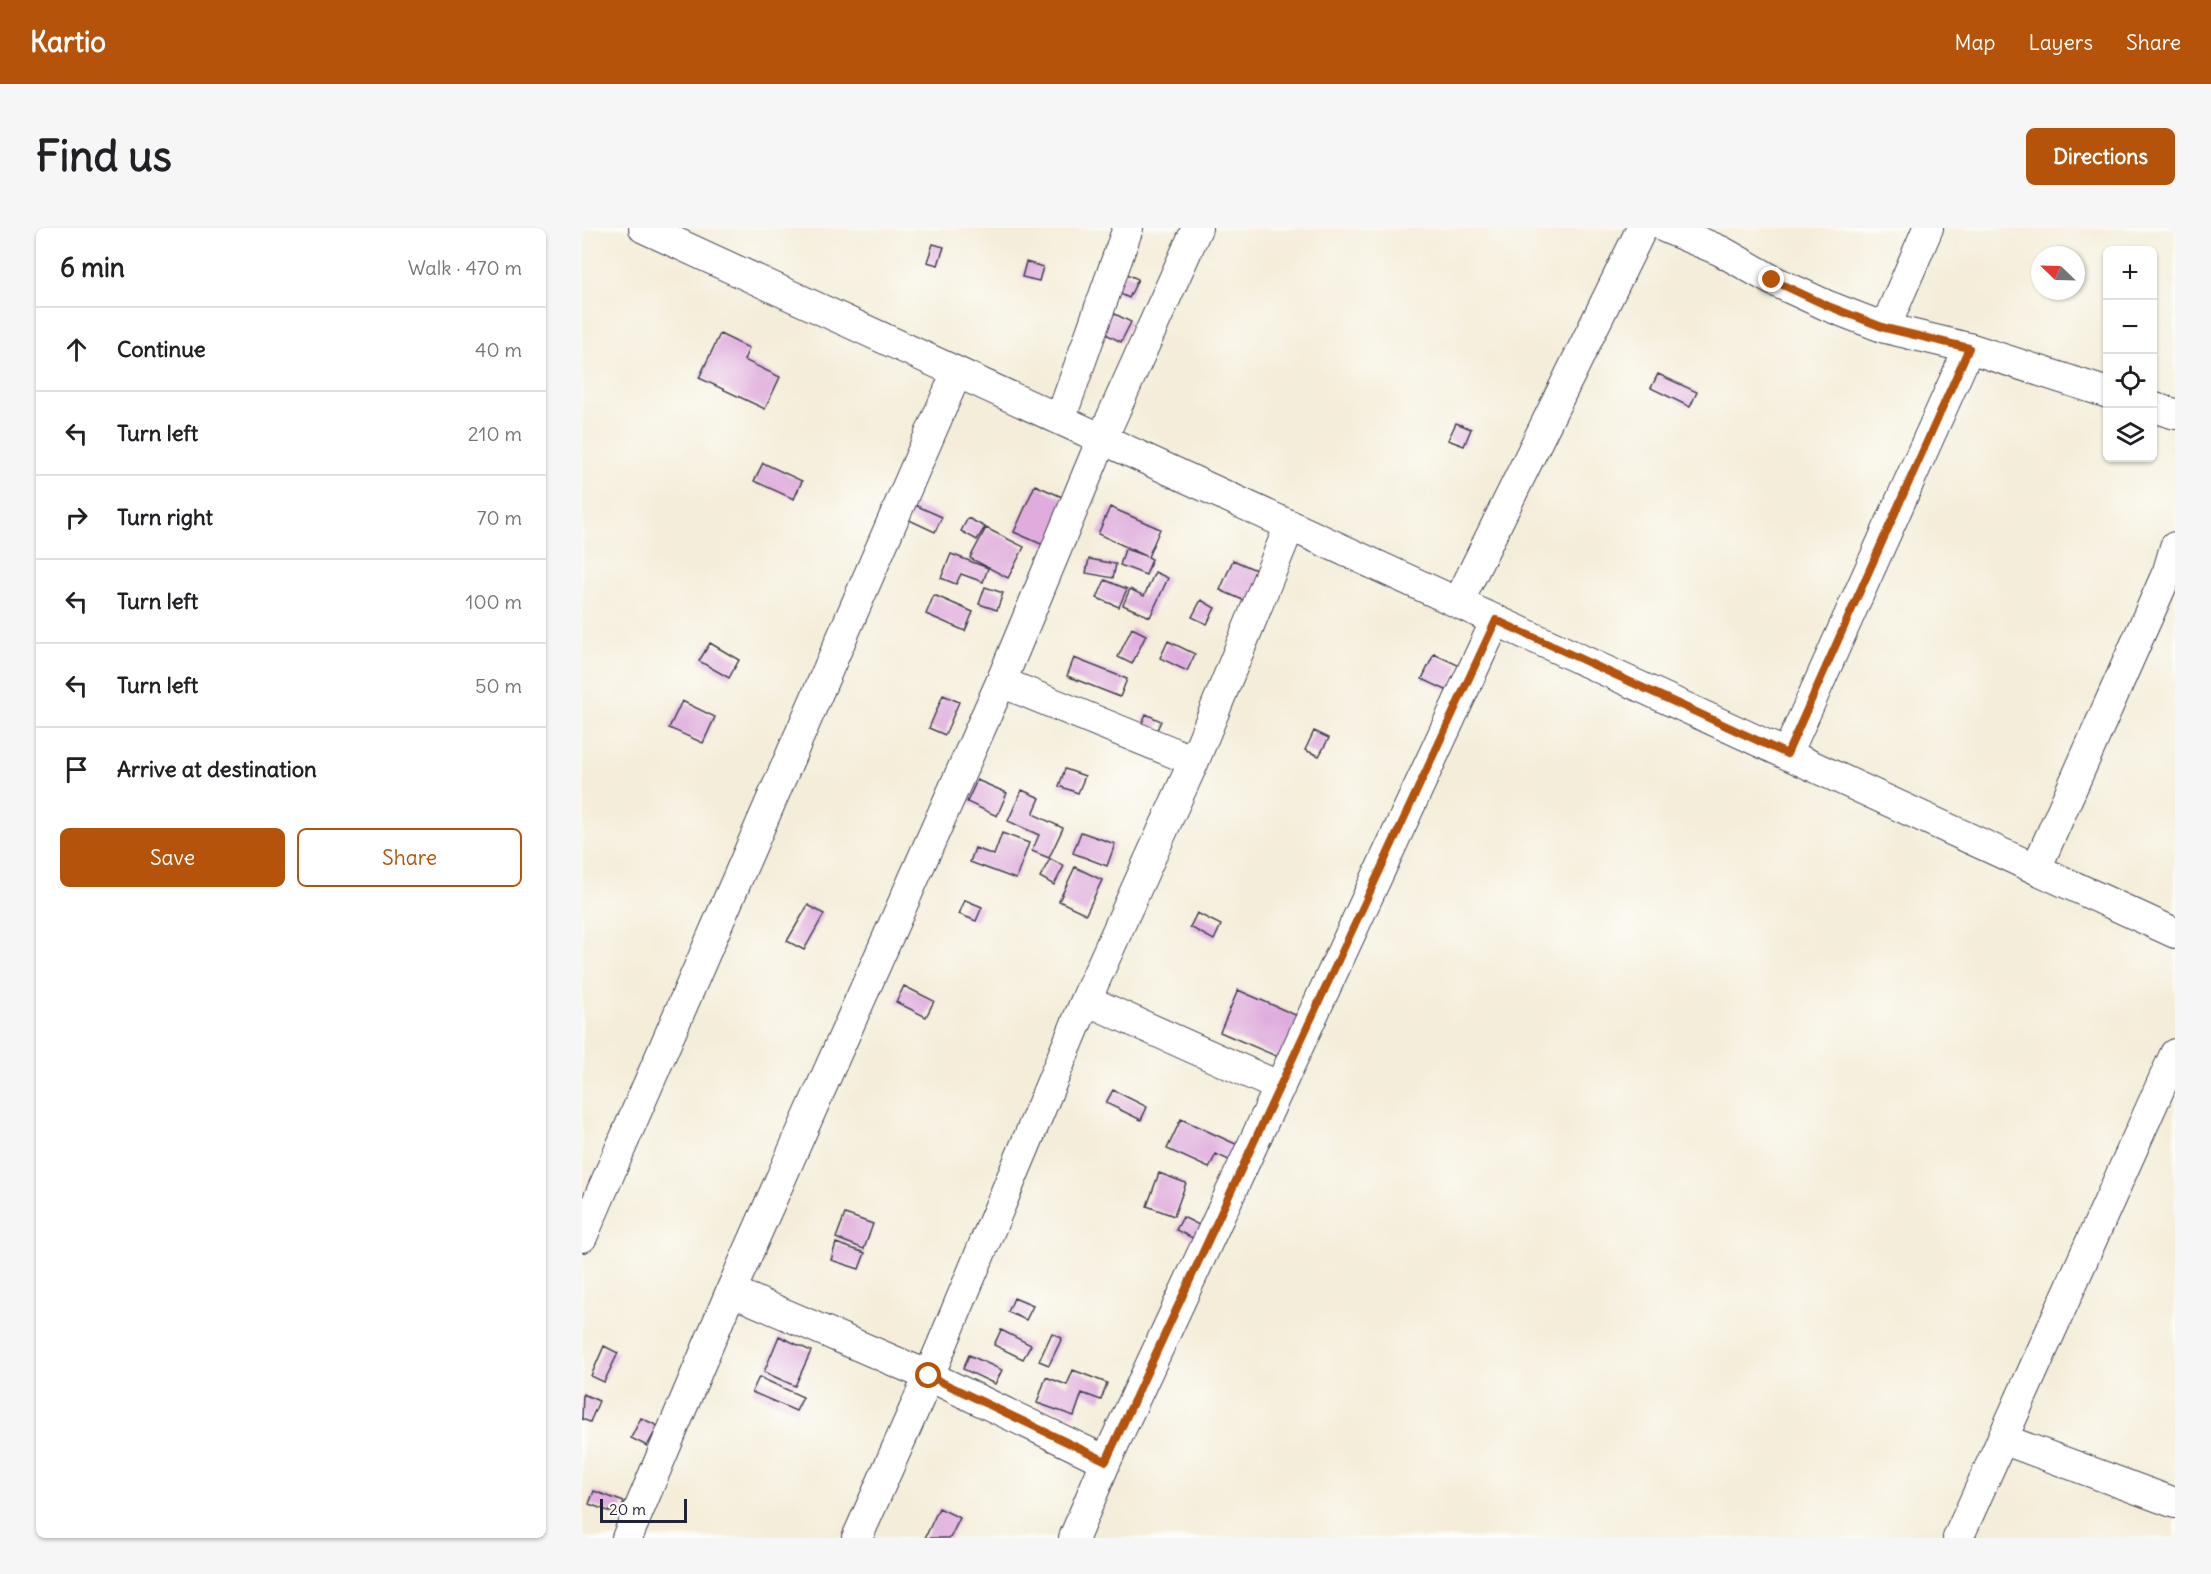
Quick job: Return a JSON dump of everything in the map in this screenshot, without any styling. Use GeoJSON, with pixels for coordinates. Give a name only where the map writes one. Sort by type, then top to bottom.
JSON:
{"type":"FeatureCollection","features":[{"type":"Feature","properties":{"kind":"street"},"geometry":{"type":"LineString","coordinates":[[644,228],[2175,933]]}},
{"type":"Feature","properties":{"kind":"street"},"geometry":{"type":"LineString","coordinates":[[1060,420],[1128,228]]}},
{"type":"Feature","properties":{"kind":"street"},"geometry":{"type":"LineString","coordinates":[[627,1538],[731,1292],[1001,682],[1102,439],[1197,228]]}},
{"type":"Feature","properties":{"kind":"street"},"geometry":{"type":"LineString","coordinates":[[1458,603],[1642,228]]}},
{"type":"Feature","properties":{"kind":"street"},"geometry":{"type":"LineString","coordinates":[[1666,228],[1721,251],[1772,280],[1828,306],[1885,328],[1969,348],[2103,391]]}},
{"type":"Feature","properties":{"kind":"street"},"geometry":{"type":"LineString","coordinates":[[1885,328],[1928,228]]}},
{"type":"Feature","properties":{"kind":"street"},"geometry":{"type":"LineString","coordinates":[[1787,754],[1969,348]]}},
{"type":"Feature","properties":{"kind":"street"},"geometry":{"type":"LineString","coordinates":[[582,1238],[957,372]]}},
{"type":"Feature","properties":{"kind":"street"},"geometry":{"type":"LineString","coordinates":[[2155,408],[2175,414]]}},
{"type":"Feature","properties":{"kind":"street"},"geometry":{"type":"LineString","coordinates":[[858,1538],[929,1376],[1086,1000],[1194,761],[1290,525]]}},
{"type":"Feature","properties":{"kind":"street"},"geometry":{"type":"LineString","coordinates":[[2036,869],[2168,571],[2175,547]]}},
{"type":"Feature","properties":{"kind":"street"},"geometry":{"type":"LineString","coordinates":[[1074,1538],[1106,1461],[1496,620]]}},
{"type":"Feature","properties":{"kind":"street"},"geometry":{"type":"LineString","coordinates":[[1001,682],[1194,761]]}},
{"type":"Feature","properties":{"kind":"street"},"geometry":{"type":"LineString","coordinates":[[1086,1000],[1280,1087]]}},
{"type":"Feature","properties":{"kind":"street"},"geometry":{"type":"LineString","coordinates":[[1958,1538],[2175,1054]]}},
{"type":"Feature","properties":{"kind":"street"},"geometry":{"type":"LineString","coordinates":[[731,1292],[929,1376],[1106,1461]]}},
{"type":"Feature","properties":{"kind":"street"},"geometry":{"type":"LineString","coordinates":[[2002,1439],[2175,1503]]}},
{"type":"Feature","properties":{"kind":"building"},"geometry":{"type":"Polygon","coordinates":[[[933,244],[944,247],[938,265],[927,262],[933,244]]]}},
{"type":"Feature","properties":{"kind":"building"},"geometry":{"type":"Polygon","coordinates":[[[1026,262],[1043,267],[1039,281],[1022,277],[1026,262]]]}},
{"type":"Feature","properties":{"kind":"building"},"geometry":{"type":"Polygon","coordinates":[[[1123,272],[1138,279],[1129,298],[1114,291],[1123,272]]]}},
{"type":"Feature","properties":{"kind":"building"},"geometry":{"type":"Polygon","coordinates":[[[1107,310],[1131,322],[1121,342],[1098,330],[1107,310]]]}},
{"type":"Feature","properties":{"kind":"building"},"geometry":{"type":"Polygon","coordinates":[[[720,334],[749,348],[744,360],[780,377],[765,409],[699,378],[720,334]]]}},
{"type":"Feature","properties":{"kind":"building"},"geometry":{"type":"Polygon","coordinates":[[[1658,374],[1697,392],[1690,407],[1651,388],[1658,374]]]}},
{"type":"Feature","properties":{"kind":"building"},"geometry":{"type":"Polygon","coordinates":[[[1456,423],[1471,429],[1464,446],[1448,440],[1456,423]]]}},
{"type":"Feature","properties":{"kind":"building"},"geometry":{"type":"Polygon","coordinates":[[[763,463],[802,481],[794,499],[754,481],[763,463]]]}},
{"type":"Feature","properties":{"kind":"building"},"geometry":{"type":"Polygon","coordinates":[[[1035,485],[1071,501],[1050,548],[1014,532],[1035,485]]]}},
{"type":"Feature","properties":{"kind":"building"},"geometry":{"type":"Polygon","coordinates":[[[899,498],[942,517],[935,532],[892,512],[899,498]]]}},
{"type":"Feature","properties":{"kind":"building"},"geometry":{"type":"Polygon","coordinates":[[[1110,507],[1160,529],[1148,557],[1152,559],[1146,575],[1120,565],[1125,549],[1146,556],[1098,534],[1110,507]]]}},
{"type":"Feature","properties":{"kind":"building"},"geometry":{"type":"Polygon","coordinates":[[[968,518],[985,527],[977,540],[961,531],[968,518]]]}},
{"type":"Feature","properties":{"kind":"building"},"geometry":{"type":"Polygon","coordinates":[[[986,528],[1024,547],[1008,578],[970,558],[986,528]]]}},
{"type":"Feature","properties":{"kind":"building"},"geometry":{"type":"Polygon","coordinates":[[[951,554],[988,568],[983,582],[961,574],[956,584],[941,578],[951,554]]]}},
{"type":"Feature","properties":{"kind":"building"},"geometry":{"type":"Polygon","coordinates":[[[1089,559],[1116,564],[1113,578],[1086,573],[1089,559]]]}},
{"type":"Feature","properties":{"kind":"building"},"geometry":{"type":"Polygon","coordinates":[[[1233,560],[1265,574],[1252,604],[1220,590],[1233,560]]]}},
{"type":"Feature","properties":{"kind":"building"},"geometry":{"type":"Polygon","coordinates":[[[1155,572],[1168,578],[1150,617],[1123,605],[1130,589],[1144,596],[1155,572]]]}},
{"type":"Feature","properties":{"kind":"building"},"geometry":{"type":"Polygon","coordinates":[[[1105,580],[1127,589],[1119,607],[1097,598],[1105,580]]]}},
{"type":"Feature","properties":{"kind":"building"},"geometry":{"type":"Polygon","coordinates":[[[985,587],[1003,593],[997,610],[979,604],[985,587]]]}},
{"type":"Feature","properties":{"kind":"building"},"geometry":{"type":"Polygon","coordinates":[[[934,595],[973,612],[965,631],[926,614],[934,595]]]}},
{"type":"Feature","properties":{"kind":"building"},"geometry":{"type":"Polygon","coordinates":[[[1201,600],[1215,608],[1207,624],[1192,617],[1201,600]]]}},
{"type":"Feature","properties":{"kind":"building"},"geometry":{"type":"Polygon","coordinates":[[[1132,628],[1146,635],[1132,664],[1118,657],[1132,628]]]}},
{"type":"Feature","properties":{"kind":"building"},"geometry":{"type":"Polygon","coordinates":[[[1168,641],[1195,654],[1187,671],[1160,658],[1168,641]]]}},
{"type":"Feature","properties":{"kind":"building"},"geometry":{"type":"Polygon","coordinates":[[[710,643],[739,660],[729,678],[699,661],[710,643]]]}},
{"type":"Feature","properties":{"kind":"building"},"geometry":{"type":"Polygon","coordinates":[[[1434,654],[1460,666],[1448,691],[1422,679],[1434,654]]]}},
{"type":"Feature","properties":{"kind":"building"},"geometry":{"type":"Polygon","coordinates":[[[1074,658],[1127,679],[1120,697],[1067,676],[1074,658]]]}},
{"type":"Feature","properties":{"kind":"building"},"geometry":{"type":"Polygon","coordinates":[[[943,695],[959,702],[945,735],[929,728],[943,695]]]}},
{"type":"Feature","properties":{"kind":"building"},"geometry":{"type":"Polygon","coordinates":[[[682,701],[715,717],[703,743],[669,728],[682,701]]]}},
{"type":"Feature","properties":{"kind":"building"},"geometry":{"type":"Polygon","coordinates":[[[1146,714],[1161,721],[1155,734],[1140,728],[1146,714]]]}},
{"type":"Feature","properties":{"kind":"building"},"geometry":{"type":"Polygon","coordinates":[[[1314,731],[1329,738],[1319,756],[1305,750],[1314,731]]]}},
{"type":"Feature","properties":{"kind":"building"},"geometry":{"type":"Polygon","coordinates":[[[1065,769],[1085,776],[1078,793],[1059,786],[1065,769]]]}},
{"type":"Feature","properties":{"kind":"building"},"geometry":{"type":"Polygon","coordinates":[[[977,780],[1007,793],[997,816],[967,802],[977,780]]]}},
{"type":"Feature","properties":{"kind":"building"},"geometry":{"type":"Polygon","coordinates":[[[1022,790],[1040,798],[1033,814],[1063,828],[1049,858],[1032,851],[1039,835],[1008,821],[1022,790]]]}},
{"type":"Feature","properties":{"kind":"building"},"geometry":{"type":"Polygon","coordinates":[[[1081,832],[1115,844],[1107,866],[1073,853],[1081,832]]]}},
{"type":"Feature","properties":{"kind":"building"},"geometry":{"type":"Polygon","coordinates":[[[1002,833],[1029,843],[1016,879],[970,862],[975,848],[994,855],[1002,833]]]}},
{"type":"Feature","properties":{"kind":"building"},"geometry":{"type":"Polygon","coordinates":[[[1050,859],[1064,866],[1054,885],[1040,877],[1050,859]]]}},
{"type":"Feature","properties":{"kind":"building"},"geometry":{"type":"Polygon","coordinates":[[[1075,867],[1102,880],[1086,914],[1059,901],[1075,867]]]}},
{"type":"Feature","properties":{"kind":"building"},"geometry":{"type":"Polygon","coordinates":[[[965,900],[982,907],[976,921],[959,914],[965,900]]]}},
{"type":"Feature","properties":{"kind":"building"},"geometry":{"type":"Polygon","coordinates":[[[808,905],[824,914],[804,950],[787,941],[808,905]]]}},
{"type":"Feature","properties":{"kind":"building"},"geometry":{"type":"Polygon","coordinates":[[[1197,913],[1221,925],[1214,940],[1190,927],[1197,913]]]}},
{"type":"Feature","properties":{"kind":"building"},"geometry":{"type":"Polygon","coordinates":[[[904,986],[934,1001],[926,1017],[896,1002],[904,986]]]}},
{"type":"Feature","properties":{"kind":"building"},"geometry":{"type":"Polygon","coordinates":[[[1238,990],[1300,1017],[1297,1065],[1220,1032],[1238,990]]]}},
{"type":"Feature","properties":{"kind":"building"},"geometry":{"type":"Polygon","coordinates":[[[1113,1090],[1147,1107],[1141,1120],[1106,1103],[1113,1090]]]}},
{"type":"Feature","properties":{"kind":"building"},"geometry":{"type":"Polygon","coordinates":[[[1181,1119],[1240,1146],[1233,1162],[1216,1154],[1209,1168],[1167,1149],[1181,1119]]]}},
{"type":"Feature","properties":{"kind":"building"},"geometry":{"type":"Polygon","coordinates":[[[1159,1173],[1186,1183],[1174,1216],[1147,1206],[1159,1173]]]}},
{"type":"Feature","properties":{"kind":"building"},"geometry":{"type":"Polygon","coordinates":[[[845,1214],[873,1224],[864,1249],[836,1238],[845,1214]]]}},
{"type":"Feature","properties":{"kind":"building"},"geometry":{"type":"Polygon","coordinates":[[[1183,1217],[1207,1229],[1201,1242],[1176,1230],[1183,1217]]]}},
{"type":"Feature","properties":{"kind":"building"},"geometry":{"type":"Polygon","coordinates":[[[836,1243],[865,1253],[859,1269],[831,1260],[836,1243]]]}},
{"type":"Feature","properties":{"kind":"building"},"geometry":{"type":"Polygon","coordinates":[[[1014,1298],[1033,1306],[1026,1320],[1008,1312],[1014,1298]]]}},
{"type":"Feature","properties":{"kind":"building"},"geometry":{"type":"Polygon","coordinates":[[[1001,1330],[1031,1345],[1023,1359],[994,1345],[1001,1330]]]}},
{"type":"Feature","properties":{"kind":"building"},"geometry":{"type":"Polygon","coordinates":[[[1052,1333],[1062,1338],[1049,1365],[1039,1361],[1052,1333]]]}},
{"type":"Feature","properties":{"kind":"building"},"geometry":{"type":"Polygon","coordinates":[[[779,1336],[811,1351],[795,1386],[764,1372],[779,1336]]]}},
{"type":"Feature","properties":{"kind":"building"},"geometry":{"type":"Polygon","coordinates":[[[604,1346],[618,1353],[604,1382],[591,1376],[604,1346]]]}},
{"type":"Feature","properties":{"kind":"building"},"geometry":{"type":"Polygon","coordinates":[[[969,1355],[1002,1370],[995,1384],[963,1369],[969,1355]]]}},
{"type":"Feature","properties":{"kind":"building"},"geometry":{"type":"Polygon","coordinates":[[[1073,1370],[1107,1383],[1101,1400],[1082,1393],[1074,1416],[1037,1403],[1046,1377],[1067,1385],[1073,1370]]]}},
{"type":"Feature","properties":{"kind":"building"},"geometry":{"type":"Polygon","coordinates":[[[759,1377],[803,1397],[796,1411],[752,1392],[759,1377]]]}},
{"type":"Feature","properties":{"kind":"building"},"geometry":{"type":"Polygon","coordinates":[[[583,1394],[599,1401],[590,1422],[582,1419],[583,1394]]]}},
{"type":"Feature","properties":{"kind":"building"},"geometry":{"type":"Polygon","coordinates":[[[641,1418],[658,1426],[647,1446],[631,1438],[641,1418]]]}},
{"type":"Feature","properties":{"kind":"building"},"geometry":{"type":"Polygon","coordinates":[[[594,1491],[624,1502],[619,1515],[589,1504],[594,1491]]]}},
{"type":"Feature","properties":{"kind":"building"},"geometry":{"type":"Polygon","coordinates":[[[939,1508],[960,1518],[950,1538],[925,1538],[939,1508]]]}},
{"type":"Feature","properties":{"kind":"route"},"geometry":{"type":"LineString","coordinates":[[929,1376],[1106,1461],[1496,620],[1787,754],[1969,348],[1885,328],[1828,306],[1772,280]]}}]}
